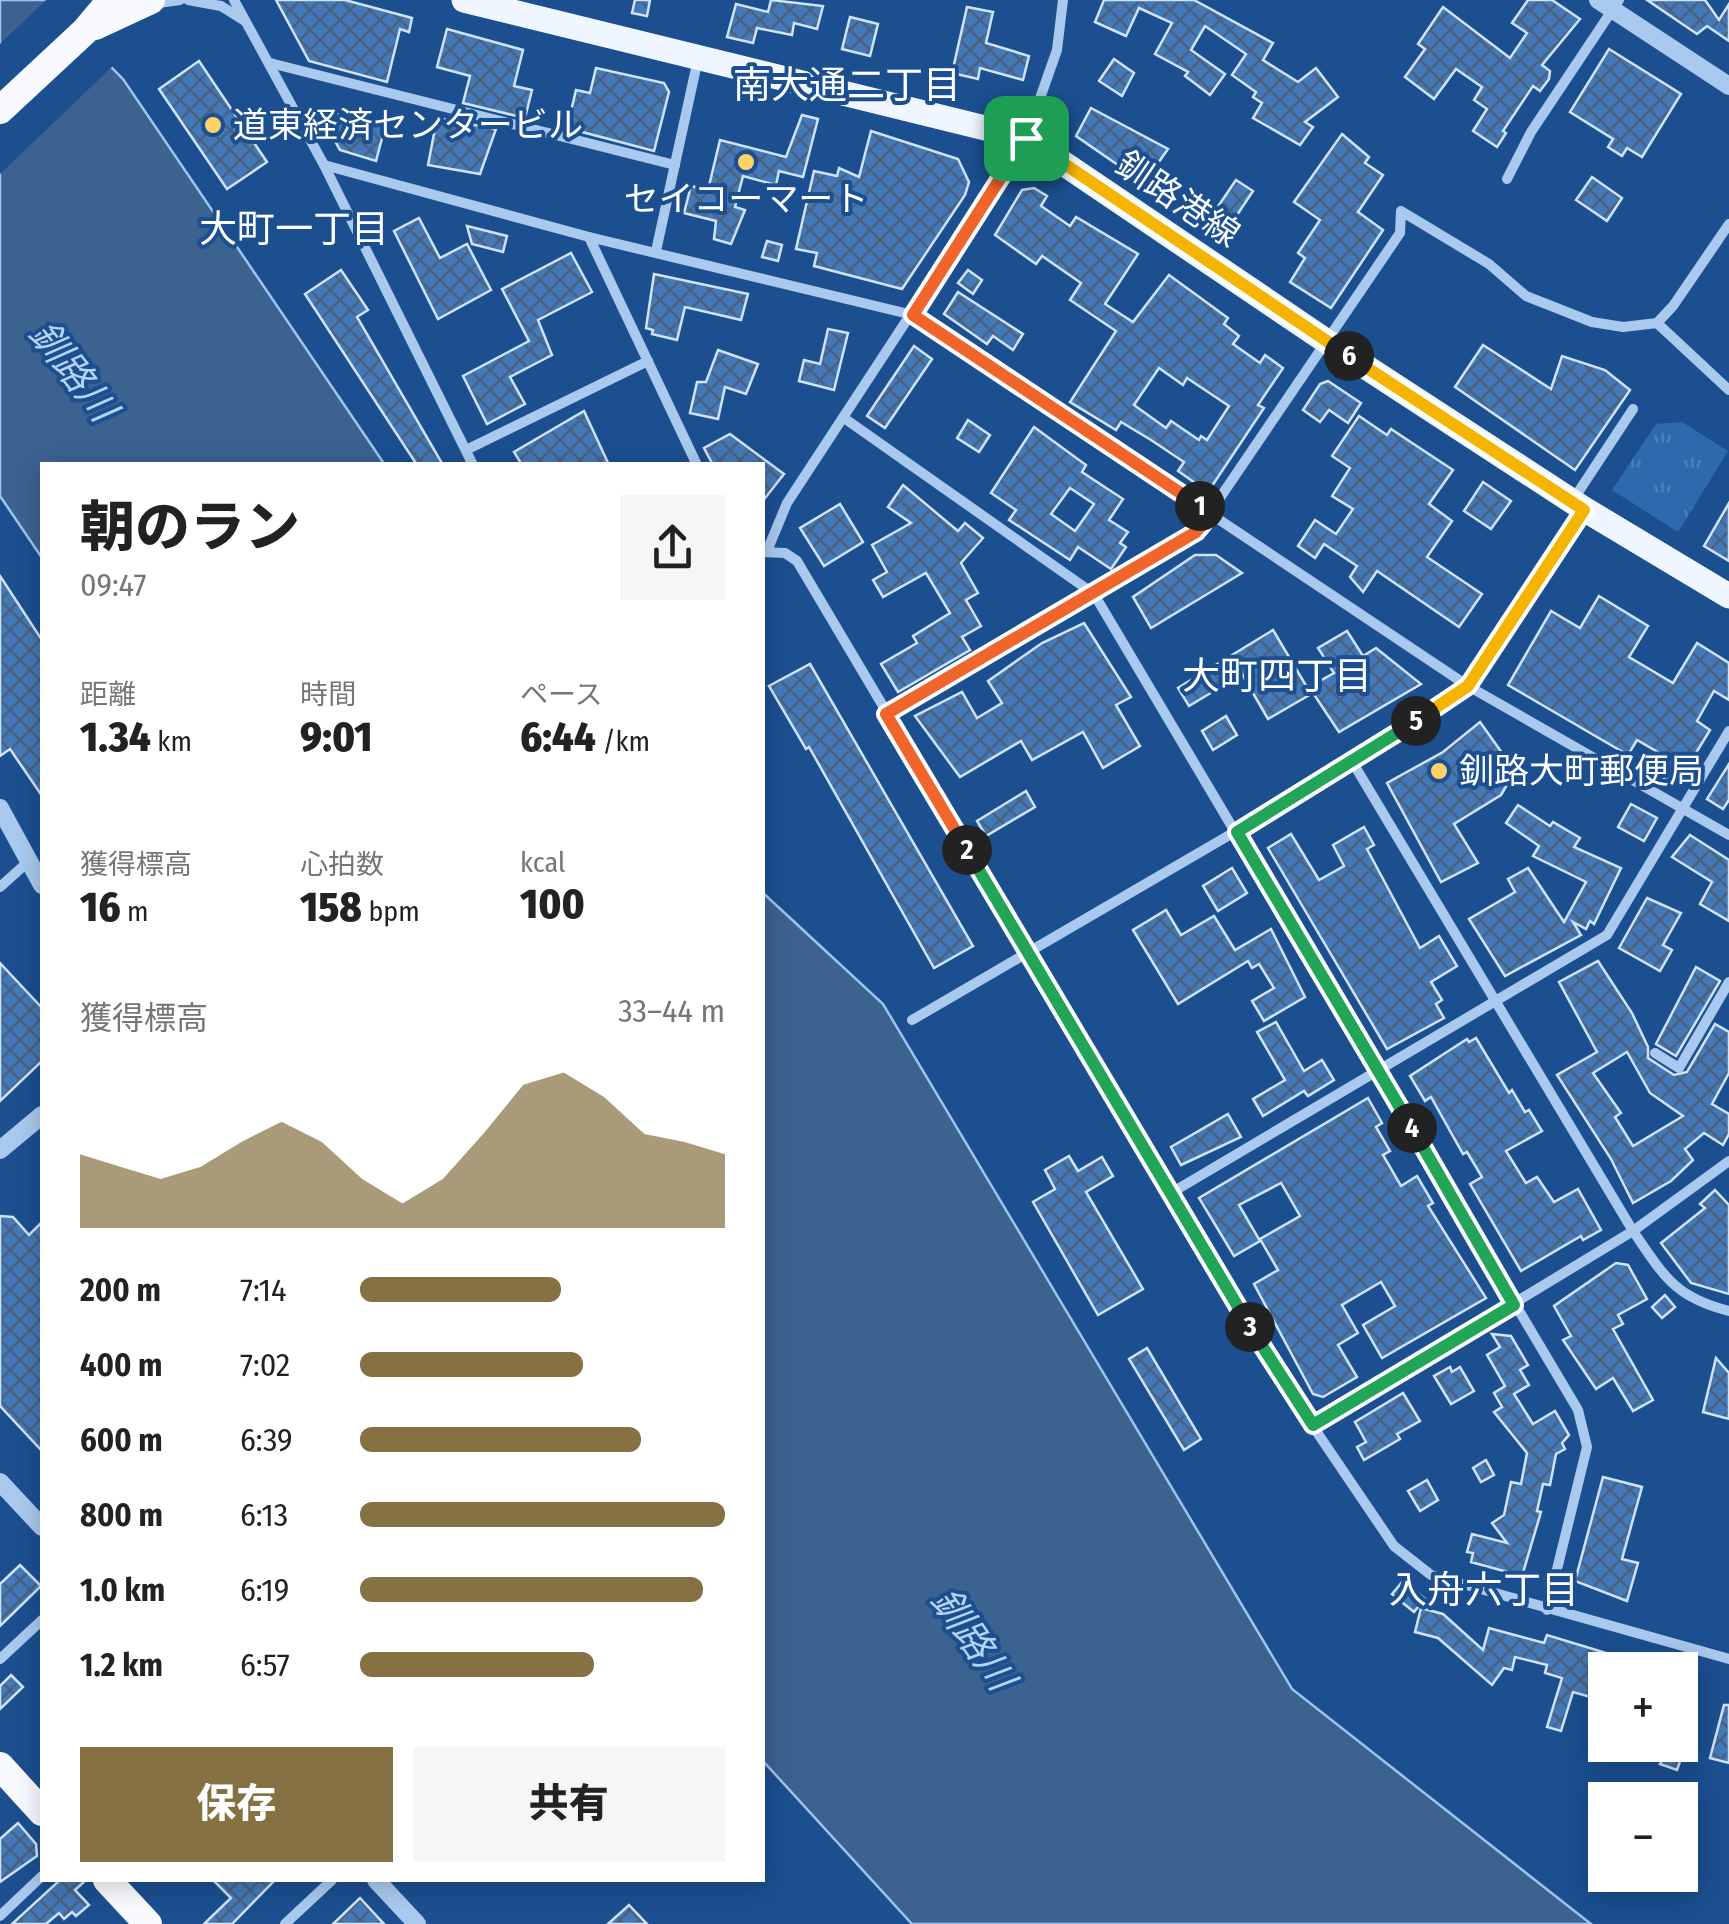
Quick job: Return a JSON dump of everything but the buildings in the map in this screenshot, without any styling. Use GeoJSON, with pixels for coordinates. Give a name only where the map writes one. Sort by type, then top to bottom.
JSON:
{"type":"FeatureCollection","features":[{"type":"Feature","properties":{"kind":"highway"},"geometry":{"type":"LineString","coordinates":[[0,110],[85,31],[124,2]]}},
{"type":"Feature","properties":{"kind":"highway"},"geometry":{"type":"LineString","coordinates":[[0,1766],[40,1810]]}},
{"type":"Feature","properties":{"kind":"highway"},"geometry":{"type":"LineString","coordinates":[[109,1882],[148,1924]]}},
{"type":"Feature","properties":{"kind":"main road","name":"釧路港線"},"geometry":{"type":"LineString","coordinates":[[464,0],[1026,138],[1328,343],[1578,505],[1729,596]]}},
{"type":"Feature","properties":{"kind":"street"},"geometry":{"type":"LineString","coordinates":[[124,2],[180,0]]}},
{"type":"Feature","properties":{"kind":"street"},"geometry":{"type":"LineString","coordinates":[[188,0],[221,6],[250,24]]}},
{"type":"Feature","properties":{"kind":"street"},"geometry":{"type":"LineString","coordinates":[[234,0],[324,165],[472,462]]}},
{"type":"Feature","properties":{"kind":"street"},"geometry":{"type":"LineString","coordinates":[[243,0],[250,24]]}},
{"type":"Feature","properties":{"kind":"street"},"geometry":{"type":"LineString","coordinates":[[765,549],[787,503],[1026,138],[1057,50],[1063,0]]}},
{"type":"Feature","properties":{"kind":"street"},"geometry":{"type":"LineString","coordinates":[[1507,179],[1531,132],[1610,3],[1729,86]]}},
{"type":"Feature","properties":{"kind":"street"},"geometry":{"type":"LineString","coordinates":[[656,251],[698,59]]}},
{"type":"Feature","properties":{"kind":"street"},"geometry":{"type":"LineString","coordinates":[[270,63],[675,165]]}},
{"type":"Feature","properties":{"kind":"street"},"geometry":{"type":"LineString","coordinates":[[324,165],[588,237],[913,315],[1468,686],[1729,834]]}},
{"type":"Feature","properties":{"kind":"street"},"geometry":{"type":"LineString","coordinates":[[886,714],[1196,532],[1400,233],[1402,211],[1489,264],[1526,296],[1554,309],[1623,327],[1657,322],[1673,306],[1729,224]]}},
{"type":"Feature","properties":{"kind":"street"},"geometry":{"type":"LineString","coordinates":[[588,237],[696,462]]}},
{"type":"Feature","properties":{"kind":"street"},"geometry":{"type":"LineString","coordinates":[[1657,322],[1729,390]]}},
{"type":"Feature","properties":{"kind":"street"},"geometry":{"type":"LineString","coordinates":[[466,450],[648,361]]}},
{"type":"Feature","properties":{"kind":"street"},"geometry":{"type":"LineString","coordinates":[[912,1020],[1353,763],[1468,686],[1633,409]]}},
{"type":"Feature","properties":{"kind":"street"},"geometry":{"type":"LineString","coordinates":[[844,418],[1094,594],[1379,1072],[1578,1410],[1587,1447],[1547,1610]]}},
{"type":"Feature","properties":{"kind":"street"},"geometry":{"type":"LineString","coordinates":[[765,551],[785,553],[798,562],[1171,1194],[1313,1425],[1394,1546],[1431,1575],[1729,1659]]}},
{"type":"Feature","properties":{"kind":"street"},"geometry":{"type":"LineString","coordinates":[[1171,1194],[1607,935],[1729,732]]}},
{"type":"Feature","properties":{"kind":"street"},"geometry":{"type":"LineString","coordinates":[[1353,763],[1668,1282],[1692,1302],[1729,1311]]}},
{"type":"Feature","properties":{"kind":"street"},"geometry":{"type":"LineString","coordinates":[[0,808],[40,881]]}},
{"type":"Feature","properties":{"kind":"street"},"geometry":{"type":"LineString","coordinates":[[0,887],[29,860]]}},
{"type":"Feature","properties":{"kind":"street"},"geometry":{"type":"LineString","coordinates":[[1655,1053],[1678,1068],[1729,982]]}},
{"type":"Feature","properties":{"kind":"street"},"geometry":{"type":"LineString","coordinates":[[0,1150],[40,1118]]}},
{"type":"Feature","properties":{"kind":"street"},"geometry":{"type":"LineString","coordinates":[[1313,1425],[1633,1230],[1729,1161]]}},
{"type":"Feature","properties":{"kind":"street"},"geometry":{"type":"LineString","coordinates":[[0,1482],[40,1525]]}},
{"type":"Feature","properties":{"kind":"street"},"geometry":{"type":"LineString","coordinates":[[0,1659],[40,1622]]}},
{"type":"Feature","properties":{"kind":"street"},"geometry":{"type":"LineString","coordinates":[[0,1916],[40,1878]]}},
{"type":"Feature","properties":{"kind":"street"},"geometry":{"type":"LineString","coordinates":[[285,1924],[330,1882]]}},
{"type":"Feature","properties":{"kind":"street"},"geometry":{"type":"LineString","coordinates":[[378,1882],[417,1924]]}},
{"type":"Feature","properties":{"kind":"green space"},"geometry":{"type":"Polygon","coordinates":[[[1682,422],[1728,451],[1678,532],[1612,490],[1656,424],[1682,422]]]}},
{"type":"Feature","properties":{"kind":"water","name":"釧路川"},"geometry":{"type":"Polygon","coordinates":[[[0,0],[45,0],[123,79],[383,462],[40,462],[40,555],[0,496],[0,0]]]}},
{"type":"Feature","properties":{"kind":"water","name":"釧路川"},"geometry":{"type":"Polygon","coordinates":[[[765,895],[883,1004],[1292,1689],[1591,1924],[912,1924],[765,1763],[765,895]]]}},
{"type":"Feature","properties":{"kind":"pier"},"geometry":{"type":"Polygon","coordinates":[[[46,0],[52,0],[115,64],[0,174],[0,44],[46,0]]]}},
{"type":"Feature","properties":{"kind":"place","name":"道東経済センタービル"},"geometry":{"type":"Point","coordinates":[213,125]}},
{"type":"Feature","properties":{"kind":"place","name":"セイコーマート"},"geometry":{"type":"Point","coordinates":[746,162]}},
{"type":"Feature","properties":{"kind":"place","name":"釧路大町郵便局"},"geometry":{"type":"Point","coordinates":[1439,771]}},
{"type":"Feature","properties":{"kind":"district","name":"南大通二丁目"},"geometry":{"type":"Point","coordinates":[847,85]}},
{"type":"Feature","properties":{"kind":"district","name":"大町一丁目"},"geometry":{"type":"Point","coordinates":[294,229]}},
{"type":"Feature","properties":{"kind":"district","name":"大町四丁目"},"geometry":{"type":"Point","coordinates":[1277,676]}},
{"type":"Feature","properties":{"kind":"district","name":"入舟六丁目"},"geometry":{"type":"Point","coordinates":[1484,1590]}},
{"type":"Feature","properties":{"kind":"route"},"geometry":{"type":"LineString","coordinates":[[1026,138],[1328,343],[1584,510],[1468,686],[1353,763],[1237,832],[1514,1305],[1313,1425],[1256,1337],[886,714],[1196,532],[1211,514],[913,315],[1026,138]]}}]}
